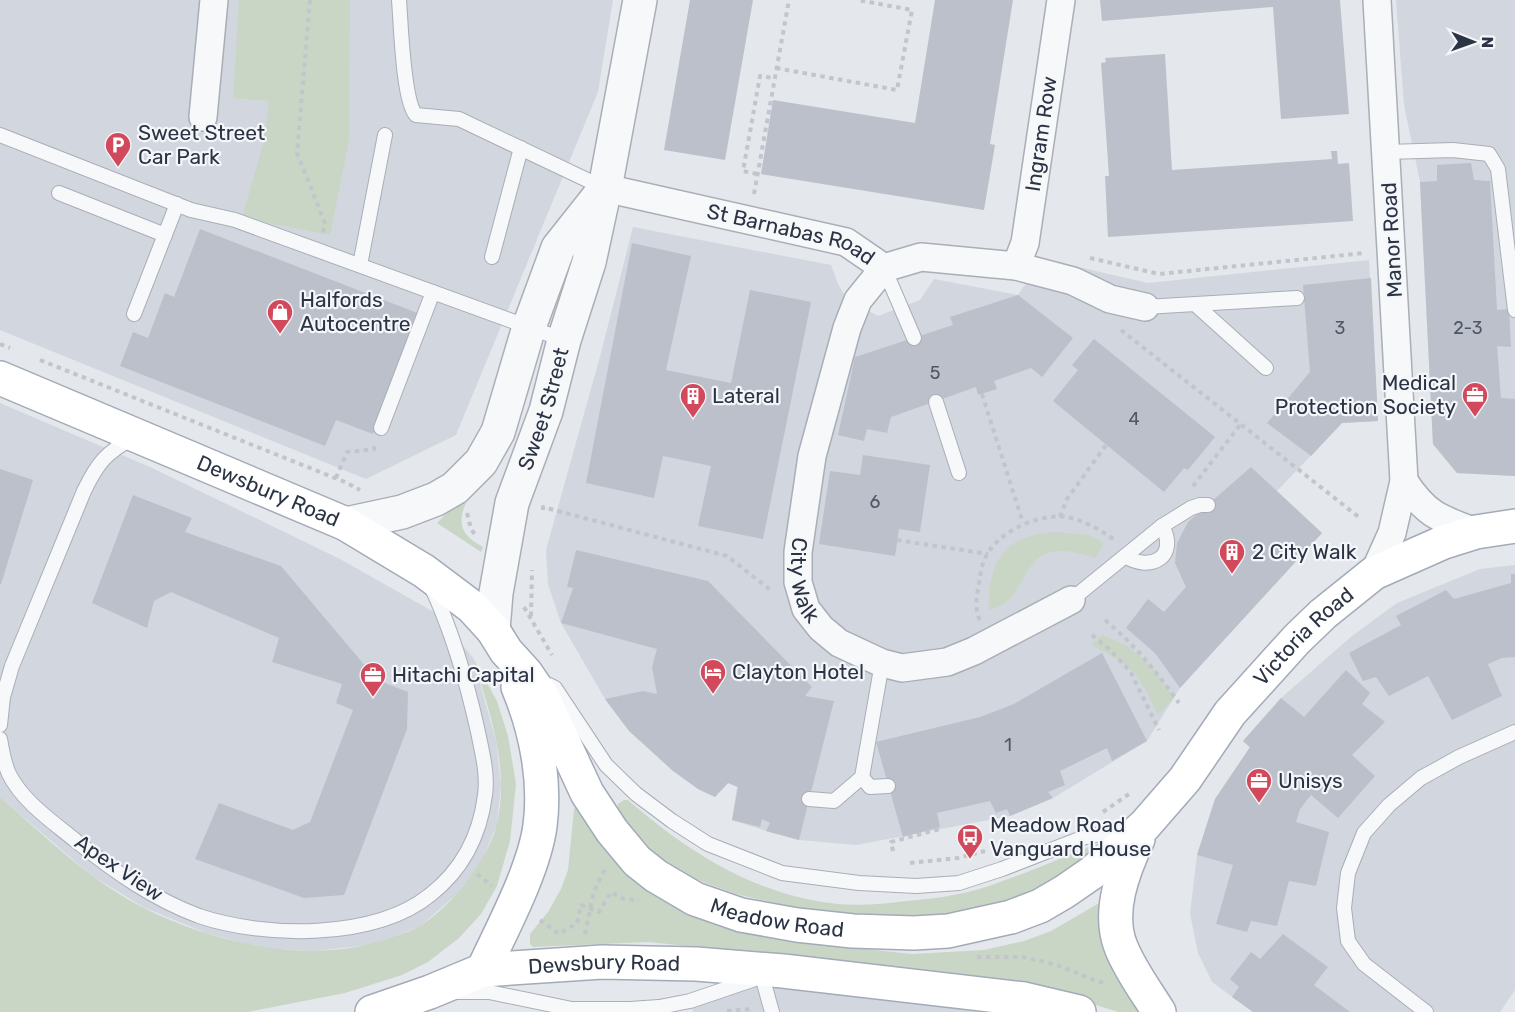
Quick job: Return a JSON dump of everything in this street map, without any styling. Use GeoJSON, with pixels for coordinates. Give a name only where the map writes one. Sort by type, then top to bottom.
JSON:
{"type":"FeatureCollection","features":[{"type":"Feature","properties":{"kind":"main road","name":"Dewsbury Road"},"geometry":{"type":"LineString","coordinates":[[5,363],[138,435],[346,524],[424,571],[472,607],[508,651]]}},
{"type":"Feature","properties":{"kind":"main road","name":"Victoria Road"},"geometry":{"type":"LineString","coordinates":[[1145,825],[1185,779],[1230,713],[1297,639],[1323,614],[1374,573],[1444,542],[1476,532],[1515,526]]}},
{"type":"Feature","properties":{"kind":"main road","name":"Meadow Road"},"geometry":{"type":"LineString","coordinates":[[508,651],[543,698],[587,793],[624,847],[656,876],[695,899],[741,915],[853,932],[914,933],[948,930],[1011,917],[1040,906],[1093,872],[1145,825]]}},
{"type":"Feature","properties":{"kind":"main road"},"geometry":{"type":"LineString","coordinates":[[483,970],[533,854],[540,826],[542,794],[538,754],[508,651]]}},
{"type":"Feature","properties":{"kind":"main road"},"geometry":{"type":"LineString","coordinates":[[1145,825],[1119,884],[1117,929],[1120,946],[1158,1012]]}},
{"type":"Feature","properties":{"kind":"main road","name":"Dewsbury Road"},"geometry":{"type":"LineString","coordinates":[[372,1012],[430,992],[483,970],[584,963],[696,964],[1024,999],[1079,1012]]}},
{"type":"Feature","properties":{"kind":"street"},"geometry":{"type":"LineString","coordinates":[[203,117],[214,0]]}},
{"type":"Feature","properties":{"kind":"street","name":"Sweet Street"},"geometry":{"type":"LineString","coordinates":[[508,651],[495,593],[506,526],[512,503],[546,411],[564,340],[589,262],[640,0]]}},
{"type":"Feature","properties":{"kind":"street","name":"Ingram Row"},"geometry":{"type":"LineString","coordinates":[[1016,266],[1025,243],[1061,0]]}},
{"type":"Feature","properties":{"kind":"street","name":"Manor Road"},"geometry":{"type":"LineString","coordinates":[[1374,573],[1392,533],[1404,481],[1393,250],[1377,0]]}},
{"type":"Feature","properties":{"kind":"street","name":"Sweet Street"},"geometry":{"type":"LineString","coordinates":[[346,524],[402,512],[436,499],[455,488],[481,462],[498,432],[529,327],[558,248],[605,188]]}},
{"type":"Feature","properties":{"kind":"street","name":"St Barnabas Road"},"geometry":{"type":"LineString","coordinates":[[605,188],[846,242],[884,268],[921,256],[1016,266],[1073,281],[1110,298],[1145,307]]}},
{"type":"Feature","properties":{"kind":"street","name":"City Walk"},"geometry":{"type":"LineString","coordinates":[[884,268],[858,300],[847,328],[812,456],[798,552],[798,582],[806,609],[821,628],[840,643],[882,663],[902,668],[947,663],[1071,600]]}},
{"type":"Feature","properties":{"kind":"street"},"geometry":{"type":"LineString","coordinates":[[1404,481],[1416,500],[1428,511],[1437,517],[1476,532]]}},
{"type":"Feature","properties":{"kind":"lane"},"geometry":{"type":"LineString","coordinates":[[399,0],[411,110],[416,115],[459,119],[605,188]]}},
{"type":"Feature","properties":{"kind":"lane"},"geometry":{"type":"LineString","coordinates":[[0,135],[191,210],[235,220],[564,340]]}},
{"type":"Feature","properties":{"kind":"lane"},"geometry":{"type":"LineString","coordinates":[[360,265],[385,135]]}},
{"type":"Feature","properties":{"kind":"lane"},"geometry":{"type":"LineString","coordinates":[[492,257],[521,148]]}},
{"type":"Feature","properties":{"kind":"lane"},"geometry":{"type":"LineString","coordinates":[[1387,152],[1454,150],[1489,154],[1498,169],[1511,238],[1515,310]]}},
{"type":"Feature","properties":{"kind":"lane"},"geometry":{"type":"LineString","coordinates":[[59,193],[165,235]]}},
{"type":"Feature","properties":{"kind":"lane"},"geometry":{"type":"LineString","coordinates":[[134,314],[177,204]]}},
{"type":"Feature","properties":{"kind":"lane"},"geometry":{"type":"LineString","coordinates":[[884,268],[914,338]]}},
{"type":"Feature","properties":{"kind":"lane"},"geometry":{"type":"LineString","coordinates":[[381,428],[433,292]]}},
{"type":"Feature","properties":{"kind":"lane"},"geometry":{"type":"LineString","coordinates":[[1145,307],[1297,298]]}},
{"type":"Feature","properties":{"kind":"lane"},"geometry":{"type":"LineString","coordinates":[[1195,304],[1266,368]]}},
{"type":"Feature","properties":{"kind":"lane"},"geometry":{"type":"LineString","coordinates":[[936,402],[959,473]]}},
{"type":"Feature","properties":{"kind":"lane"},"geometry":{"type":"LineString","coordinates":[[0,724],[2,698],[25,633],[95,467],[112,449],[138,435]]}},
{"type":"Feature","properties":{"kind":"lane"},"geometry":{"type":"LineString","coordinates":[[1071,600],[1162,526],[1191,508],[1208,505]]}},
{"type":"Feature","properties":{"kind":"lane"},"geometry":{"type":"LineString","coordinates":[[1128,554],[1135,563],[1153,563],[1168,546],[1168,537],[1162,526]]}},
{"type":"Feature","properties":{"kind":"lane","name":"Apex View"},"geometry":{"type":"LineString","coordinates":[[0,740],[2,759],[10,775],[31,802],[83,846],[133,883],[158,898],[191,912],[246,928],[300,932],[324,931],[392,916],[429,896],[449,878],[461,863],[472,845],[482,816],[486,792],[486,774],[472,705],[447,621],[424,571]]}},
{"type":"Feature","properties":{"kind":"lane"},"geometry":{"type":"LineString","coordinates":[[508,651],[555,688],[606,765],[636,794],[708,844],[782,873],[848,882],[916,886],[959,883],[1082,838],[1145,825]]}},
{"type":"Feature","properties":{"kind":"lane"},"geometry":{"type":"LineString","coordinates":[[809,799],[834,801],[862,777],[882,663]]}},
{"type":"Feature","properties":{"kind":"lane"},"geometry":{"type":"LineString","coordinates":[[1426,1012],[1364,964],[1348,941],[1344,908],[1348,873],[1364,833],[1389,805],[1421,778],[1459,757],[1515,732]]}},
{"type":"Feature","properties":{"kind":"lane"},"geometry":{"type":"LineString","coordinates":[[862,777],[870,787],[888,786]]}},
{"type":"Feature","properties":{"kind":"lane"},"geometry":{"type":"LineString","coordinates":[[768,972],[772,1012]]}},
{"type":"Feature","properties":{"kind":"lane","name":"Dewsbury Road"},"geometry":{"type":"LineString","coordinates":[[430,992],[489,992],[572,1009],[630,1009],[659,1007],[690,1000],[768,972]]}},
{"type":"Feature","properties":{"kind":"path"},"geometry":{"type":"LineString","coordinates":[[310,0],[297,153],[325,223],[320,251]]}},
{"type":"Feature","properties":{"kind":"path"},"geometry":{"type":"LineString","coordinates":[[749,220],[789,0]]}},
{"type":"Feature","properties":{"kind":"path"},"geometry":{"type":"LineString","coordinates":[[776,68],[897,90],[912,10],[858,0]]}},
{"type":"Feature","properties":{"kind":"path"},"geometry":{"type":"LineString","coordinates":[[757,174],[743,171],[760,76],[774,78]]}},
{"type":"Feature","properties":{"kind":"path"},"geometry":{"type":"LineString","coordinates":[[1081,256],[1160,274],[1393,250]]}},
{"type":"Feature","properties":{"kind":"path"},"geometry":{"type":"LineString","coordinates":[[1115,325],[1360,518]]}},
{"type":"Feature","properties":{"kind":"path"},"geometry":{"type":"LineString","coordinates":[[0,344],[5,363]]}},
{"type":"Feature","properties":{"kind":"path"},"geometry":{"type":"LineString","coordinates":[[33,357],[345,482]]}},
{"type":"Feature","properties":{"kind":"path"},"geometry":{"type":"LineString","coordinates":[[982,394],[1023,523]]}},
{"type":"Feature","properties":{"kind":"path"},"geometry":{"type":"LineString","coordinates":[[1190,489],[1240,425]]}},
{"type":"Feature","properties":{"kind":"path"},"geometry":{"type":"LineString","coordinates":[[336,478],[346,452],[374,448],[381,428]]}},
{"type":"Feature","properties":{"kind":"path"},"geometry":{"type":"LineString","coordinates":[[1060,517],[1067,499],[1106,445]]}},
{"type":"Feature","properties":{"kind":"path"},"geometry":{"type":"LineString","coordinates":[[540,516],[543,507],[727,556],[766,588],[806,609]]}},
{"type":"Feature","properties":{"kind":"path"},"geometry":{"type":"LineString","coordinates":[[991,642],[978,615],[977,605],[984,559],[1006,535],[1023,523],[1060,517],[1076,520],[1094,527],[1128,554]]}},
{"type":"Feature","properties":{"kind":"path"},"geometry":{"type":"LineString","coordinates":[[897,540],[988,554]]}},
{"type":"Feature","properties":{"kind":"path"},"geometry":{"type":"LineString","coordinates":[[531,617],[532,570]]}},
{"type":"Feature","properties":{"kind":"path"},"geometry":{"type":"LineString","coordinates":[[1105,620],[1142,654],[1179,703]]}},
{"type":"Feature","properties":{"kind":"path"},"geometry":{"type":"LineString","coordinates":[[1092,635],[1130,671],[1159,730]]}},
{"type":"Feature","properties":{"kind":"path"},"geometry":{"type":"LineString","coordinates":[[1096,816],[1124,800],[1132,792]]}},
{"type":"Feature","properties":{"kind":"path"},"geometry":{"type":"LineString","coordinates":[[893,851],[891,842],[940,829]]}},
{"type":"Feature","properties":{"kind":"path"},"geometry":{"type":"LineString","coordinates":[[584,963],[584,939],[594,891],[608,863],[624,847]]}},
{"type":"Feature","properties":{"kind":"path"},"geometry":{"type":"LineString","coordinates":[[904,863],[958,858],[987,850]]}},
{"type":"Feature","properties":{"kind":"shaded area"},"geometry":{"type":"Polygon","coordinates":[[[0,0],[613,0],[598,92],[456,435],[366,479],[0,330],[0,0]]]}},
{"type":"Feature","properties":{"kind":"shaded area"},"geometry":{"type":"Polygon","coordinates":[[[1396,0],[1515,0],[1515,476],[1457,473],[1433,444],[1420,182],[1404,105],[1396,0]]]}},
{"type":"Feature","properties":{"kind":"shaded area"},"geometry":{"type":"Polygon","coordinates":[[[633,227],[831,265],[846,298],[878,316],[920,300],[934,279],[1018,295],[1043,259],[1148,283],[1369,260],[1378,421],[1342,423],[1277,491],[1322,533],[1180,688],[1147,741],[1053,798],[1010,816],[856,845],[799,840],[732,820],[737,787],[728,783],[715,797],[698,789],[629,731],[605,699],[561,623],[548,584],[546,550],[601,353],[633,227]]]}},
{"type":"Feature","properties":{"kind":"shaded area"},"geometry":{"type":"Polygon","coordinates":[[[0,403],[150,467],[340,559],[439,615],[473,658],[496,741],[501,785],[497,824],[483,858],[458,893],[419,927],[371,945],[313,951],[262,948],[206,933],[143,907],[91,875],[0,797],[0,403]]]}},
{"type":"Feature","properties":{"kind":"shaded area"},"geometry":{"type":"Polygon","coordinates":[[[1515,565],[1515,990],[1500,1012],[1253,1012],[1212,982],[1198,953],[1190,914],[1197,855],[1215,799],[1250,748],[1243,741],[1281,698],[1352,636],[1397,603],[1480,569],[1515,565]]]}},
{"type":"Feature","properties":{"kind":"shaded area"},"geometry":{"type":"Polygon","coordinates":[[[762,976],[1079,1012],[693,1012],[690,1001],[762,976]]]}},
{"type":"Feature","properties":{"kind":"green space"},"geometry":{"type":"Polygon","coordinates":[[[239,0],[350,0],[349,140],[330,235],[242,218],[264,141],[269,101],[233,98],[239,0]]]}},
{"type":"Feature","properties":{"kind":"green space"},"geometry":{"type":"Polygon","coordinates":[[[461,499],[466,503],[462,518],[463,529],[470,539],[483,547],[481,552],[437,523],[461,499]]]}},
{"type":"Feature","properties":{"kind":"green space"},"geometry":{"type":"Polygon","coordinates":[[[1055,532],[1089,535],[1104,543],[1095,558],[1069,551],[1050,552],[1038,559],[1029,569],[1015,593],[1004,603],[989,610],[992,578],[1002,554],[1011,545],[1023,539],[1037,534],[1055,532]]]}},
{"type":"Feature","properties":{"kind":"green space"},"geometry":{"type":"Polygon","coordinates":[[[1102,635],[1126,645],[1152,667],[1174,698],[1158,715],[1150,697],[1131,670],[1117,659],[1091,645],[1102,635]]]}},
{"type":"Feature","properties":{"kind":"green space"},"geometry":{"type":"Polygon","coordinates":[[[473,658],[497,701],[508,736],[516,784],[510,841],[497,886],[481,914],[459,938],[428,962],[402,975],[345,993],[248,1012],[0,1012],[0,797],[105,885],[144,908],[202,932],[265,947],[328,950],[360,946],[390,938],[413,930],[427,921],[463,886],[486,852],[497,823],[501,781],[496,739],[473,658]]]}},
{"type":"Feature","properties":{"kind":"green space"},"geometry":{"type":"Polygon","coordinates":[[[628,800],[700,854],[752,882],[780,892],[838,904],[881,904],[961,894],[1008,879],[1094,845],[1101,847],[1048,885],[1004,903],[959,913],[908,919],[790,907],[736,894],[698,880],[656,855],[633,830],[618,809],[618,804],[628,800]]]}},
{"type":"Feature","properties":{"kind":"green space"},"geometry":{"type":"Polygon","coordinates":[[[576,807],[579,807],[737,928],[790,941],[912,954],[984,950],[1024,941],[1051,931],[1108,898],[1151,1012],[1118,1012],[1065,995],[761,954],[649,942],[533,947],[530,944],[530,934],[548,912],[561,889],[568,870],[576,807]]]}},
{"type":"Feature","properties":{"kind":"building"},"geometry":{"type":"Polygon","coordinates":[[[690,0],[753,0],[725,160],[664,150],[690,0]]]}},
{"type":"Feature","properties":{"kind":"building"},"geometry":{"type":"Polygon","coordinates":[[[935,0],[1013,0],[990,144],[995,145],[984,210],[761,174],[773,100],[915,123],[935,0]]]}},
{"type":"Feature","properties":{"kind":"building"},"geometry":{"type":"Polygon","coordinates":[[[1100,0],[1340,0],[1349,114],[1281,119],[1273,7],[1102,21],[1100,0]]]}},
{"type":"Feature","properties":{"kind":"building"},"geometry":{"type":"Polygon","coordinates":[[[1165,54],[1172,170],[1332,159],[1331,151],[1337,151],[1338,164],[1349,163],[1353,221],[1108,237],[1105,176],[1109,176],[1101,63],[1106,62],[1105,58],[1165,54]]]}},
{"type":"Feature","properties":{"kind":"building"},"geometry":{"type":"Polygon","coordinates":[[[1471,163],[1474,180],[1490,181],[1497,310],[1509,309],[1511,347],[1497,346],[1501,398],[1515,399],[1515,476],[1457,473],[1433,444],[1420,182],[1437,181],[1437,165],[1471,163]]]}},
{"type":"Feature","properties":{"kind":"building","name":"Halfords Autocentre"},"geometry":{"type":"Polygon","coordinates":[[[200,229],[420,314],[373,434],[336,420],[325,446],[120,366],[133,332],[148,338],[165,293],[174,297],[200,229]]]}},
{"type":"Feature","properties":{"kind":"building","name":"Lateral"},"geometry":{"type":"Polygon","coordinates":[[[632,243],[691,256],[666,370],[731,383],[750,290],[811,302],[763,539],[698,526],[711,466],[663,456],[654,498],[586,483],[632,243]]]}},
{"type":"Feature","properties":{"kind":"building"},"geometry":{"type":"Polygon","coordinates":[[[1371,278],[1378,421],[1342,423],[1311,456],[1267,423],[1310,372],[1303,285],[1371,278]]]}},
{"type":"Feature","properties":{"kind":"building"},"geometry":{"type":"Polygon","coordinates":[[[1018,295],[1073,338],[1042,377],[1031,368],[994,381],[997,389],[978,395],[976,387],[891,417],[887,433],[867,429],[864,441],[838,435],[855,357],[953,325],[950,317],[1018,295]]]}},
{"type":"Feature","properties":{"kind":"building"},"geometry":{"type":"Polygon","coordinates":[[[1094,339],[1215,437],[1188,470],[1184,468],[1164,492],[1053,401],[1078,370],[1072,365],[1094,339]]]}},
{"type":"Feature","properties":{"kind":"building"},"geometry":{"type":"Polygon","coordinates":[[[863,455],[930,465],[920,532],[899,529],[895,556],[819,544],[830,471],[860,475],[863,455]]]}},
{"type":"Feature","properties":{"kind":"building","name":"2 City Walk"},"geometry":{"type":"Polygon","coordinates":[[[1251,467],[1322,533],[1180,688],[1155,653],[1126,628],[1148,599],[1164,612],[1186,587],[1175,563],[1177,543],[1188,522],[1251,467]]]}},
{"type":"Feature","properties":{"kind":"building"},"geometry":{"type":"Polygon","coordinates":[[[0,469],[33,480],[1,584],[0,584],[0,469]]]}},
{"type":"Feature","properties":{"kind":"building","name":"Hitachi Capital"},"geometry":{"type":"Polygon","coordinates":[[[133,495],[192,518],[185,532],[281,566],[377,680],[408,692],[407,729],[344,895],[304,898],[195,859],[219,803],[293,830],[310,822],[353,710],[336,703],[342,684],[272,662],[279,638],[171,592],[154,601],[147,628],[92,603],[133,495]]]}},
{"type":"Feature","properties":{"kind":"building","name":"Clayton Hotel"},"geometry":{"type":"Polygon","coordinates":[[[576,550],[708,581],[812,687],[805,696],[834,701],[799,840],[766,831],[770,823],[762,819],[760,827],[732,820],[738,787],[728,783],[715,797],[698,789],[673,771],[629,731],[605,699],[643,691],[657,694],[652,667],[657,649],[561,623],[573,588],[567,587],[576,550]]]}},
{"type":"Feature","properties":{"kind":"building"},"geometry":{"type":"Polygon","coordinates":[[[1511,574],[1515,574],[1515,657],[1502,658],[1488,664],[1502,696],[1452,720],[1428,676],[1389,696],[1376,677],[1363,681],[1349,653],[1401,625],[1396,616],[1446,590],[1454,599],[1511,583],[1511,574]]]}},
{"type":"Feature","properties":{"kind":"building"},"geometry":{"type":"Polygon","coordinates":[[[1102,653],[1147,741],[1112,761],[1107,748],[1060,771],[1065,785],[1048,792],[1053,798],[1010,816],[1007,809],[996,813],[990,801],[937,813],[940,827],[903,837],[876,742],[980,717],[1014,704],[1102,653]]]}},
{"type":"Feature","properties":{"kind":"building","name":"Unisys"},"geometry":{"type":"Polygon","coordinates":[[[1346,670],[1370,693],[1362,704],[1385,722],[1352,755],[1375,776],[1338,818],[1311,795],[1300,809],[1296,822],[1329,832],[1316,886],[1289,881],[1277,926],[1251,921],[1247,932],[1216,924],[1233,865],[1197,855],[1215,799],[1250,747],[1243,741],[1281,698],[1304,717],[1346,670]]]}},
{"type":"Feature","properties":{"kind":"building"},"geometry":{"type":"Polygon","coordinates":[[[1283,934],[1328,967],[1314,985],[1350,1012],[1253,1012],[1232,997],[1239,987],[1230,979],[1251,952],[1260,959],[1283,934]]]}},
{"type":"Feature","properties":{"kind":"place","name":"Sweet Street Car Park"},"geometry":{"type":"Point","coordinates":[118,168]}},
{"type":"Feature","properties":{"kind":"place","name":"Halfords Autocentre"},"geometry":{"type":"Point","coordinates":[280,335]}},
{"type":"Feature","properties":{"kind":"place","name":"Medical Protection Society"},"geometry":{"type":"Point","coordinates":[1475,418]}},
{"type":"Feature","properties":{"kind":"place","name":"Lateral"},"geometry":{"type":"Point","coordinates":[693,419]}},
{"type":"Feature","properties":{"kind":"place","name":"2 City Walk"},"geometry":{"type":"Point","coordinates":[1232,575]}},
{"type":"Feature","properties":{"kind":"place","name":"Clayton Hotel"},"geometry":{"type":"Point","coordinates":[713,695]}},
{"type":"Feature","properties":{"kind":"place","name":"Hitachi Capital"},"geometry":{"type":"Point","coordinates":[373,698]}},
{"type":"Feature","properties":{"kind":"place","name":"Unisys"},"geometry":{"type":"Point","coordinates":[1259,804]}},
{"type":"Feature","properties":{"kind":"place","name":"Meadow Road Vanguard House"},"geometry":{"type":"Point","coordinates":[970,860]}}]}
